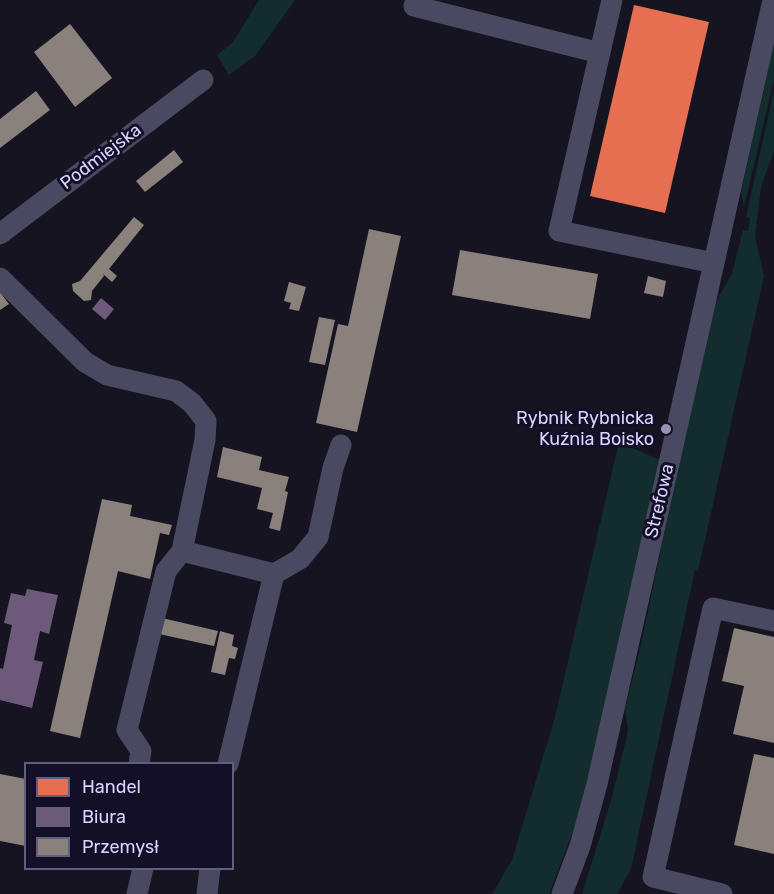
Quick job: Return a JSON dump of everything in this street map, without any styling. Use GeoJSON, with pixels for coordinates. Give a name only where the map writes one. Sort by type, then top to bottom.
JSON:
{"type":"FeatureCollection","features":[{"type":"Feature","properties":{"kind":"street"},"geometry":{"type":"LineString","coordinates":[[612,0],[560,231],[714,263]]}},
{"type":"Feature","properties":{"kind":"street","name":"Strefowa"},"geometry":{"type":"LineString","coordinates":[[562,894],[580,846],[597,784],[773,0]]}},
{"type":"Feature","properties":{"kind":"street"},"geometry":{"type":"LineString","coordinates":[[414,6],[600,53]]}},
{"type":"Feature","properties":{"kind":"street","name":"Podmiejska"},"geometry":{"type":"LineString","coordinates":[[0,234],[203,80]]}},
{"type":"Feature","properties":{"kind":"street"},"geometry":{"type":"LineString","coordinates":[[0,278],[85,362],[107,375],[176,392],[192,403],[206,421],[205,440],[182,551],[166,571],[127,730],[141,751],[139,762]]}},
{"type":"Feature","properties":{"kind":"street"},"geometry":{"type":"LineString","coordinates":[[182,551],[274,574],[300,559],[318,537],[333,468],[341,445]]}},
{"type":"Feature","properties":{"kind":"street"},"geometry":{"type":"LineString","coordinates":[[228,762],[274,574]]}},
{"type":"Feature","properties":{"kind":"street"},"geometry":{"type":"LineString","coordinates":[[722,894],[653,877],[713,608],[774,621]]}},
{"type":"Feature","properties":{"kind":"street"},"geometry":{"type":"LineString","coordinates":[[137,894],[143,870]]}},
{"type":"Feature","properties":{"kind":"street"},"geometry":{"type":"LineString","coordinates":[[207,894],[210,870]]}},
{"type":"Feature","properties":{"kind":"green space"},"geometry":{"type":"Polygon","coordinates":[[[259,0],[295,0],[255,56],[229,75],[217,55],[233,42],[259,0]]]}},
{"type":"Feature","properties":{"kind":"green space"},"geometry":{"type":"Polygon","coordinates":[[[774,43],[774,80],[744,207],[741,192],[774,43]]]}},
{"type":"Feature","properties":{"kind":"green space"},"geometry":{"type":"Polygon","coordinates":[[[774,90],[774,151],[761,187],[755,237],[764,276],[698,571],[695,570],[631,869],[617,894],[582,894],[612,797],[628,731],[625,709],[715,303],[732,274],[743,230],[748,231],[750,218],[746,217],[774,90]]]}},
{"type":"Feature","properties":{"kind":"green space"},"geometry":{"type":"Polygon","coordinates":[[[619,442],[660,460],[615,677],[574,829],[549,894],[492,894],[512,860],[555,717],[619,442]]]}},
{"type":"Feature","properties":{"kind":"building: Handel"},"geometry":{"type":"Polygon","coordinates":[[[634,5],[709,22],[665,213],[590,196],[634,5]]]}},
{"type":"Feature","properties":{"kind":"building: Biura"},"geometry":{"type":"Polygon","coordinates":[[[101,298],[114,309],[105,320],[92,309],[101,298]]]}},
{"type":"Feature","properties":{"kind":"building: Biura"},"geometry":{"type":"Polygon","coordinates":[[[27,589],[58,595],[49,634],[40,631],[34,660],[43,662],[32,708],[0,700],[0,668],[3,669],[12,625],[4,623],[11,593],[25,596],[27,589]]]}},
{"type":"Feature","properties":{"kind":"building: Przemysł"},"geometry":{"type":"Polygon","coordinates":[[[70,24],[112,78],[75,107],[34,52],[70,24]]]}},
{"type":"Feature","properties":{"kind":"building: Przemysł"},"geometry":{"type":"Polygon","coordinates":[[[36,91],[50,110],[0,148],[0,119],[36,91]]]}},
{"type":"Feature","properties":{"kind":"building: Przemysł"},"geometry":{"type":"Polygon","coordinates":[[[174,150],[183,162],[145,192],[136,181],[174,150]]]}},
{"type":"Feature","properties":{"kind":"building: Przemysł"},"geometry":{"type":"Polygon","coordinates":[[[134,217],[144,225],[109,269],[117,276],[112,282],[103,274],[104,276],[92,291],[91,300],[84,301],[73,291],[72,284],[80,281],[134,217]]]}},
{"type":"Feature","properties":{"kind":"building: Przemysł"},"geometry":{"type":"Polygon","coordinates":[[[369,229],[401,236],[357,432],[316,423],[338,324],[348,326],[369,229]]]}},
{"type":"Feature","properties":{"kind":"building: Przemysł"},"geometry":{"type":"Polygon","coordinates":[[[460,250],[598,274],[590,319],[452,295],[460,250]]]}},
{"type":"Feature","properties":{"kind":"building: Przemysł"},"geometry":{"type":"Polygon","coordinates":[[[648,276],[666,281],[663,297],[644,293],[648,276]]]}},
{"type":"Feature","properties":{"kind":"building: Przemysł"},"geometry":{"type":"Polygon","coordinates":[[[289,282],[306,287],[299,311],[289,309],[291,303],[284,301],[289,282]]]}},
{"type":"Feature","properties":{"kind":"building: Przemysł"},"geometry":{"type":"Polygon","coordinates":[[[0,292],[9,304],[0,310],[0,292]]]}},
{"type":"Feature","properties":{"kind":"building: Przemysł"},"geometry":{"type":"Polygon","coordinates":[[[319,317],[335,320],[325,365],[309,362],[319,317]]]}},
{"type":"Feature","properties":{"kind":"building: Przemysł"},"geometry":{"type":"Polygon","coordinates":[[[223,447],[262,457],[259,470],[289,477],[280,531],[269,528],[273,513],[257,509],[262,488],[217,477],[223,447]]]}},
{"type":"Feature","properties":{"kind":"building: Przemysł"},"geometry":{"type":"Polygon","coordinates":[[[102,499],[132,505],[130,516],[172,525],[169,535],[160,533],[150,579],[118,571],[80,738],[50,731],[102,499]]]}},
{"type":"Feature","properties":{"kind":"building: Przemysł"},"geometry":{"type":"Polygon","coordinates":[[[162,618],[218,631],[214,646],[159,634],[162,618]]]}},
{"type":"Feature","properties":{"kind":"building: Przemysł"},"geometry":{"type":"Polygon","coordinates":[[[734,628],[774,637],[774,743],[733,734],[744,686],[722,681],[734,628]]]}},
{"type":"Feature","properties":{"kind":"building: Przemysł"},"geometry":{"type":"Polygon","coordinates":[[[220,631],[234,635],[232,646],[238,648],[235,659],[229,658],[225,675],[211,672],[220,631]]]}},
{"type":"Feature","properties":{"kind":"building: Przemysł"},"geometry":{"type":"Polygon","coordinates":[[[754,754],[774,758],[774,854],[734,845],[754,754]]]}},
{"type":"Feature","properties":{"kind":"building: Przemysł"},"geometry":{"type":"Polygon","coordinates":[[[0,774],[24,779],[24,846],[0,841],[0,774]]]}},
{"type":"Feature","properties":{"kind":"place","name":"Rybnik Rybnicka Kuźnia Boisko"},"geometry":{"type":"Point","coordinates":[666,429]}}]}
